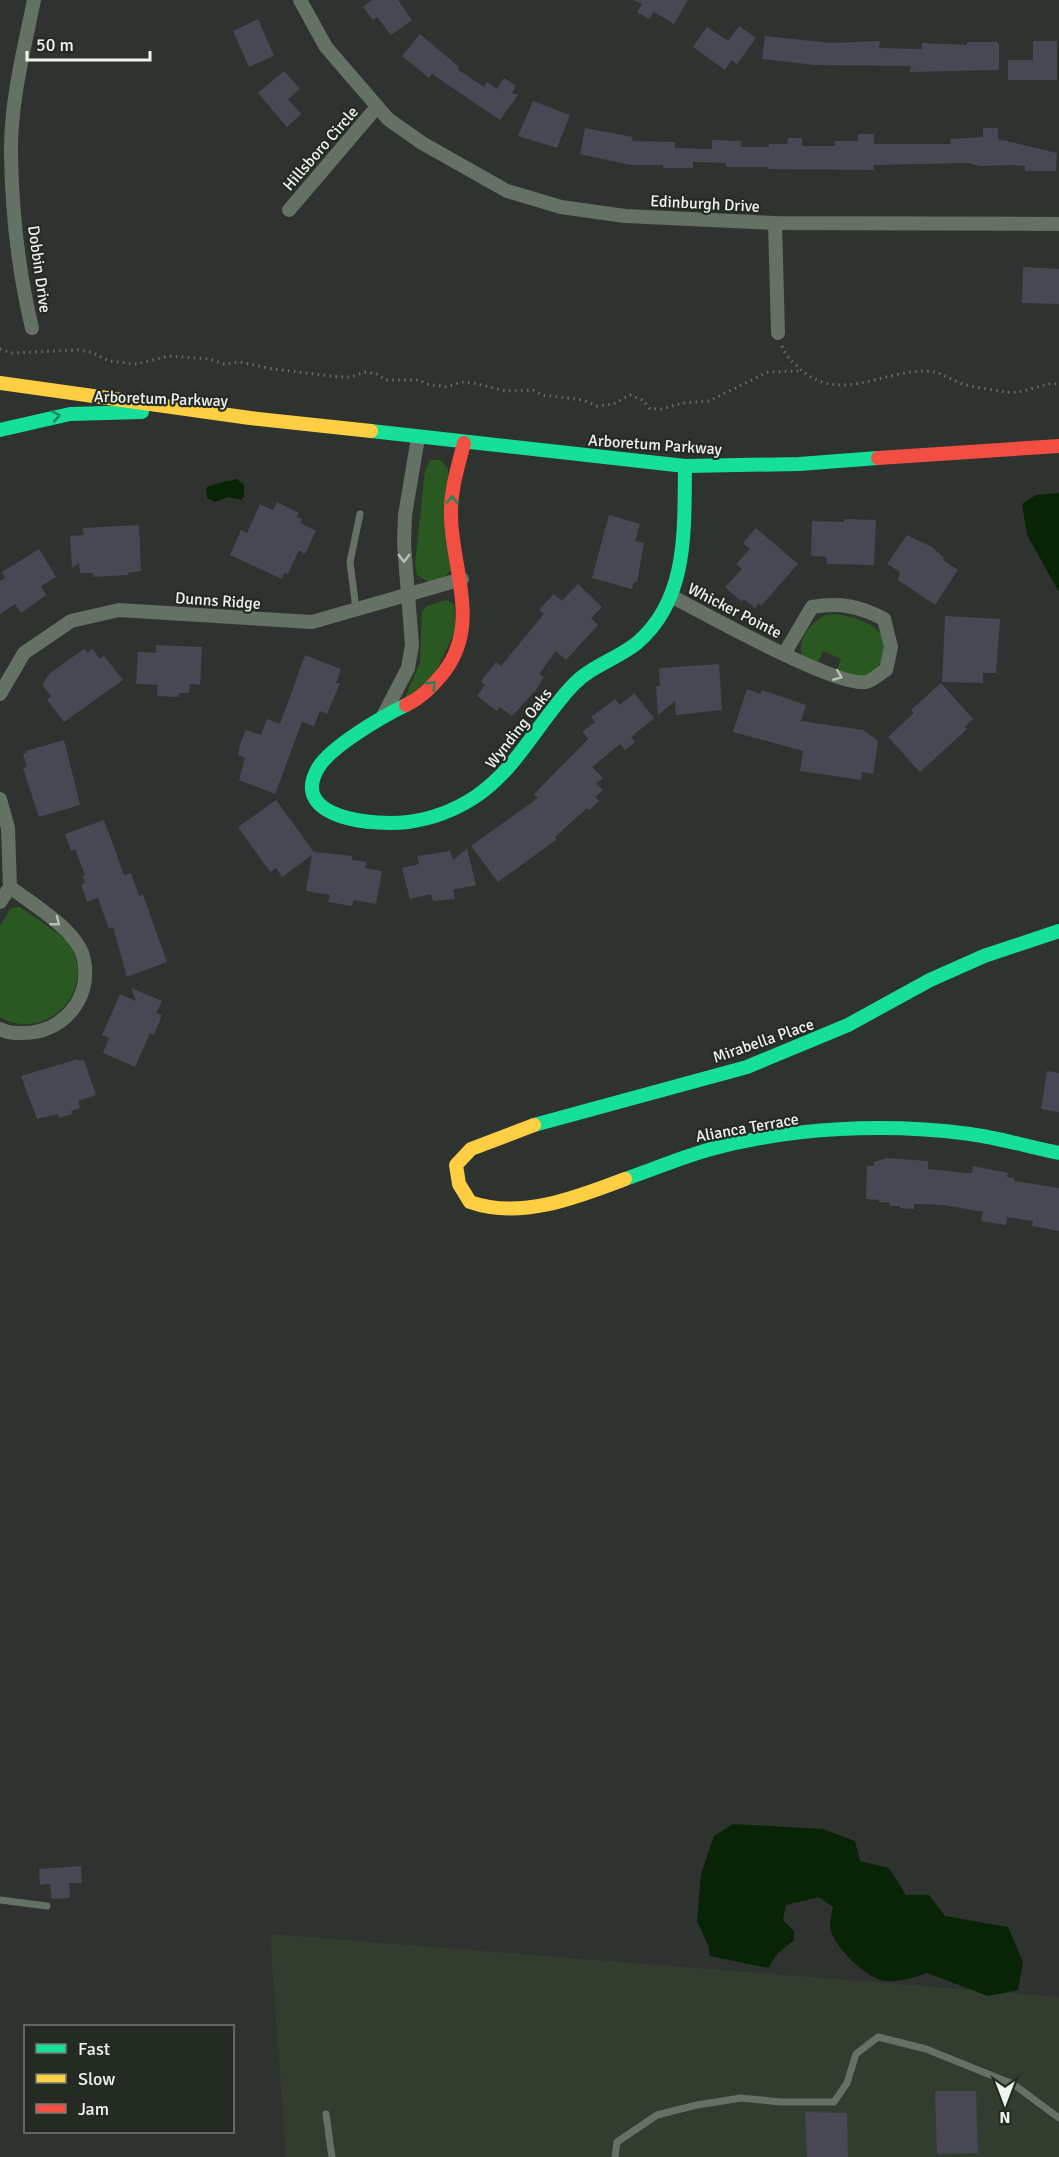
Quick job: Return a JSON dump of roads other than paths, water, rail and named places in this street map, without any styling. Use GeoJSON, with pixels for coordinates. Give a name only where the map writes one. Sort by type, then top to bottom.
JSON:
{"type":"FeatureCollection","features":[{"type":"Feature","properties":{"kind":"street","name":"Dobbin Drive"},"geometry":{"type":"LineString","coordinates":[[32,328],[24,293],[11,154],[18,80],[34,0]]}},
{"type":"Feature","properties":{"kind":"street","name":"Edinburgh Drive"},"geometry":{"type":"LineString","coordinates":[[300,0],[326,47],[376,108],[422,143],[507,191],[561,207],[625,216],[775,223],[1059,224]]}},
{"type":"Feature","properties":{"kind":"street","name":"Hillsboro Circle"},"geometry":{"type":"LineString","coordinates":[[289,210],[376,108]]}},
{"type":"Feature","properties":{"kind":"street"},"geometry":{"type":"LineString","coordinates":[[775,223],[778,333]]}},
{"type":"Feature","properties":{"kind":"street","name":"Arboretum Parkway"},"geometry":{"type":"LineString","coordinates":[[0,382],[250,418],[685,466],[799,464],[1059,446]]}},
{"type":"Feature","properties":{"kind":"street","name":"Arboretum Parkway"},"geometry":{"type":"LineString","coordinates":[[0,430],[34,419],[94,410],[250,418]]}},
{"type":"Feature","properties":{"kind":"street","name":"Wynding Oaks"},"geometry":{"type":"LineString","coordinates":[[383,716],[408,668],[412,621],[404,568],[405,515],[418,438]]}},
{"type":"Feature","properties":{"kind":"street","name":"Wynding Oaks"},"geometry":{"type":"LineString","coordinates":[[464,443],[451,495],[451,521],[462,579],[464,621],[460,641],[451,662],[419,698],[383,716],[321,763],[314,776],[313,793],[334,816],[371,824],[407,824],[445,813],[484,794],[528,745],[561,697],[584,674],[616,658],[643,637],[666,610],[682,552],[685,466]]}},
{"type":"Feature","properties":{"kind":"street","name":"Dunns Ridge"},"geometry":{"type":"LineString","coordinates":[[0,693],[24,653],[71,621],[119,610],[312,622],[357,612],[408,594],[462,579]]}},
{"type":"Feature","properties":{"kind":"street","name":"Whicker Pointe"},"geometry":{"type":"LineString","coordinates":[[671,596],[783,654],[847,680],[866,682],[886,670],[891,647],[884,619],[864,608],[834,603],[812,607],[783,654]]}},
{"type":"Feature","properties":{"kind":"street"},"geometry":{"type":"LineString","coordinates":[[0,799],[8,828],[10,887],[0,902]]}},
{"type":"Feature","properties":{"kind":"street"},"geometry":{"type":"LineString","coordinates":[[0,1029],[7,1033],[38,1033],[66,1020],[82,996],[84,960],[70,933],[10,887]]}},
{"type":"Feature","properties":{"kind":"street","name":"Mirabella Place"},"geometry":{"type":"LineString","coordinates":[[459,1184],[456,1165],[471,1149],[506,1134],[554,1118],[747,1067],[778,1056],[848,1025],[930,980],[984,956],[1059,931]]}},
{"type":"Feature","properties":{"kind":"street","name":"Alianca Terrace"},"geometry":{"type":"LineString","coordinates":[[459,1184],[470,1202],[494,1209],[522,1208],[568,1198],[682,1156],[789,1134],[837,1130],[890,1128],[971,1134],[1059,1153]]}},
{"type":"Feature","properties":{"kind":"lane"},"geometry":{"type":"LineString","coordinates":[[357,612],[350,562],[360,514]]}},
{"type":"Feature","properties":{"kind":"lane"},"geometry":{"type":"LineString","coordinates":[[0,1900],[47,1906]]}},
{"type":"Feature","properties":{"kind":"lane"},"geometry":{"type":"LineString","coordinates":[[615,2157],[618,2142],[657,2115],[741,2098],[781,2102],[834,2102],[847,2083],[855,2054],[878,2037],[926,2049],[1013,2084],[1059,2118]]}},
{"type":"Feature","properties":{"kind":"lane"},"geometry":{"type":"LineString","coordinates":[[326,2114],[332,2157]]}}]}
